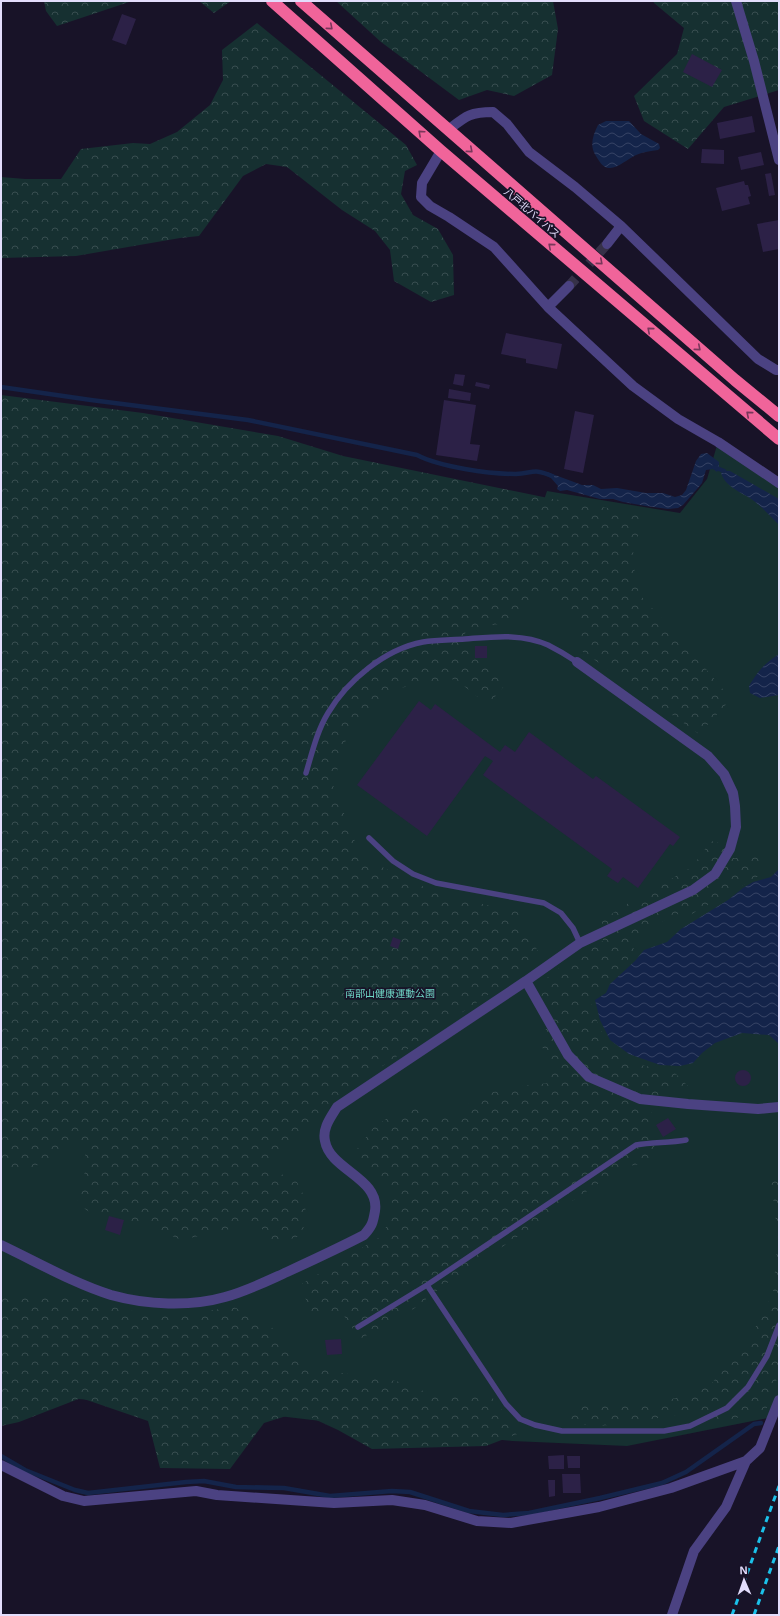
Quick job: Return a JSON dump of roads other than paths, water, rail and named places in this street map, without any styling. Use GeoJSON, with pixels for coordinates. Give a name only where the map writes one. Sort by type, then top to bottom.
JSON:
{"type":"FeatureCollection","features":[{"type":"Feature","properties":{"kind":"highway","name":"八戸北バイパス"},"geometry":{"type":"LineString","coordinates":[[272,1],[441,151],[779,439]]}},
{"type":"Feature","properties":{"kind":"highway","name":"八戸北バイパス"},"geometry":{"type":"LineString","coordinates":[[301,1],[735,380],[779,416]]}},
{"type":"Feature","properties":{"kind":"street"},"geometry":{"type":"LineString","coordinates":[[736,1],[754,61],[779,160]]}},
{"type":"Feature","properties":{"kind":"street"},"geometry":{"type":"LineString","coordinates":[[448,130],[463,118],[476,112],[494,112],[507,124],[529,152],[575,187],[621,226],[758,358],[776,370],[779,370]]}},
{"type":"Feature","properties":{"kind":"street"},"geometry":{"type":"LineString","coordinates":[[441,151],[422,184],[421,197],[430,206],[449,217],[494,248],[548,307],[633,386],[678,419],[718,442],[779,483]]}},
{"type":"Feature","properties":{"kind":"street"},"geometry":{"type":"LineString","coordinates":[[607,244],[621,226]]}},
{"type":"Feature","properties":{"kind":"street"},"geometry":{"type":"LineString","coordinates":[[548,307],[569,286]]}},
{"type":"Feature","properties":{"kind":"street"},"geometry":{"type":"LineString","coordinates":[[1,1245],[78,1282],[112,1295],[166,1303],[197,1302],[225,1297],[249,1289],[364,1235],[373,1224],[376,1205],[368,1187],[333,1157],[325,1141],[326,1124],[337,1107],[526,981],[580,943],[693,890],[715,874],[730,849],[736,827],[735,806],[733,793],[724,774],[708,756],[577,662]]}},
{"type":"Feature","properties":{"kind":"street"},"geometry":{"type":"LineString","coordinates":[[526,981],[568,1055],[589,1077],[640,1099],[750,1108],[779,1107]]}},
{"type":"Feature","properties":{"kind":"street"},"geometry":{"type":"LineString","coordinates":[[1,1465],[63,1496],[84,1501],[196,1491],[217,1495],[334,1503],[392,1500],[425,1505],[477,1521],[511,1523],[606,1505],[671,1488],[746,1461],[760,1448],[779,1400]]}},
{"type":"Feature","properties":{"kind":"street"},"geometry":{"type":"LineString","coordinates":[[672,1615],[694,1551],[726,1507],[746,1461]]}},
{"type":"Feature","properties":{"kind":"lane"},"geometry":{"type":"LineString","coordinates":[[306,773],[316,740],[328,713],[345,690],[366,670],[403,648],[423,642],[503,637],[524,638],[548,645],[577,662]]}},
{"type":"Feature","properties":{"kind":"lane"},"geometry":{"type":"LineString","coordinates":[[369,838],[393,861],[413,874],[436,883],[544,903],[561,913],[573,928],[580,943]]}},
{"type":"Feature","properties":{"kind":"lane"},"geometry":{"type":"LineString","coordinates":[[358,1327],[427,1285],[636,1145],[652,1142],[670,1143],[686,1140]]}},
{"type":"Feature","properties":{"kind":"lane"},"geometry":{"type":"LineString","coordinates":[[427,1285],[506,1404],[520,1419],[535,1425],[562,1431],[664,1431],[690,1426],[727,1408],[748,1387],[767,1356],[779,1325]]}},
{"type":"Feature","properties":{"kind":"water"},"geometry":{"type":"Polygon","coordinates":[[[606,121],[629,121],[641,134],[659,144],[660,148],[658,150],[636,155],[616,167],[605,167],[596,156],[592,144],[598,125],[606,121]]]}},
{"type":"Feature","properties":{"kind":"water"},"geometry":{"type":"Polygon","coordinates":[[[707,453],[719,462],[717,472],[713,469],[706,470],[702,483],[683,505],[678,508],[668,509],[646,506],[613,499],[600,499],[567,490],[560,491],[557,489],[558,486],[551,478],[545,475],[547,472],[582,485],[593,485],[601,489],[617,488],[646,493],[663,493],[675,497],[682,495],[686,490],[696,461],[701,454],[707,453]]]}},
{"type":"Feature","properties":{"kind":"water"},"geometry":{"type":"Polygon","coordinates":[[[724,471],[730,471],[779,499],[779,525],[754,501],[730,486],[723,478],[721,473],[724,471]]]}},
{"type":"Feature","properties":{"kind":"water"},"geometry":{"type":"Polygon","coordinates":[[[779,654],[779,695],[760,698],[750,693],[749,686],[755,676],[769,661],[779,654]]]}},
{"type":"Feature","properties":{"kind":"water"},"geometry":{"type":"Polygon","coordinates":[[[779,869],[779,1044],[769,1035],[742,1033],[715,1043],[702,1053],[693,1063],[680,1066],[660,1065],[629,1054],[610,1040],[600,1020],[595,1000],[606,993],[610,984],[635,961],[644,950],[667,942],[681,929],[728,900],[743,888],[753,882],[771,877],[779,869]]]}},
{"type":"Feature","properties":{"kind":"waterway"},"geometry":{"type":"LineString","coordinates":[[1,387],[248,420],[417,455],[438,463],[465,469],[505,474],[541,472],[552,476]]}},
{"type":"Feature","properties":{"kind":"waterway"},"geometry":{"type":"LineString","coordinates":[[714,467],[724,471]]}},
{"type":"Feature","properties":{"kind":"waterway"},"geometry":{"type":"LineString","coordinates":[[1,1456],[25,1470],[75,1490],[88,1493],[204,1481],[236,1487],[284,1488],[330,1496],[392,1491],[410,1492],[469,1511],[503,1515],[529,1513],[662,1483],[686,1472],[754,1424],[761,1423]]}},
{"type":"Feature","properties":{"kind":"tunnel"},"geometry":{"type":"LineString","coordinates":[[569,286],[607,244]]}},
{"type":"Feature","properties":{"kind":"railway"},"geometry":{"type":"LineString","coordinates":[[732,1615],[779,1486]]}},
{"type":"Feature","properties":{"kind":"railway"},"geometry":{"type":"LineString","coordinates":[[754,1615],[779,1546]]}},
{"type":"Feature","properties":{"kind":"park label","name":"南部山健康運動公園"},"geometry":{"type":"Point","coordinates":[390,993]}}]}
